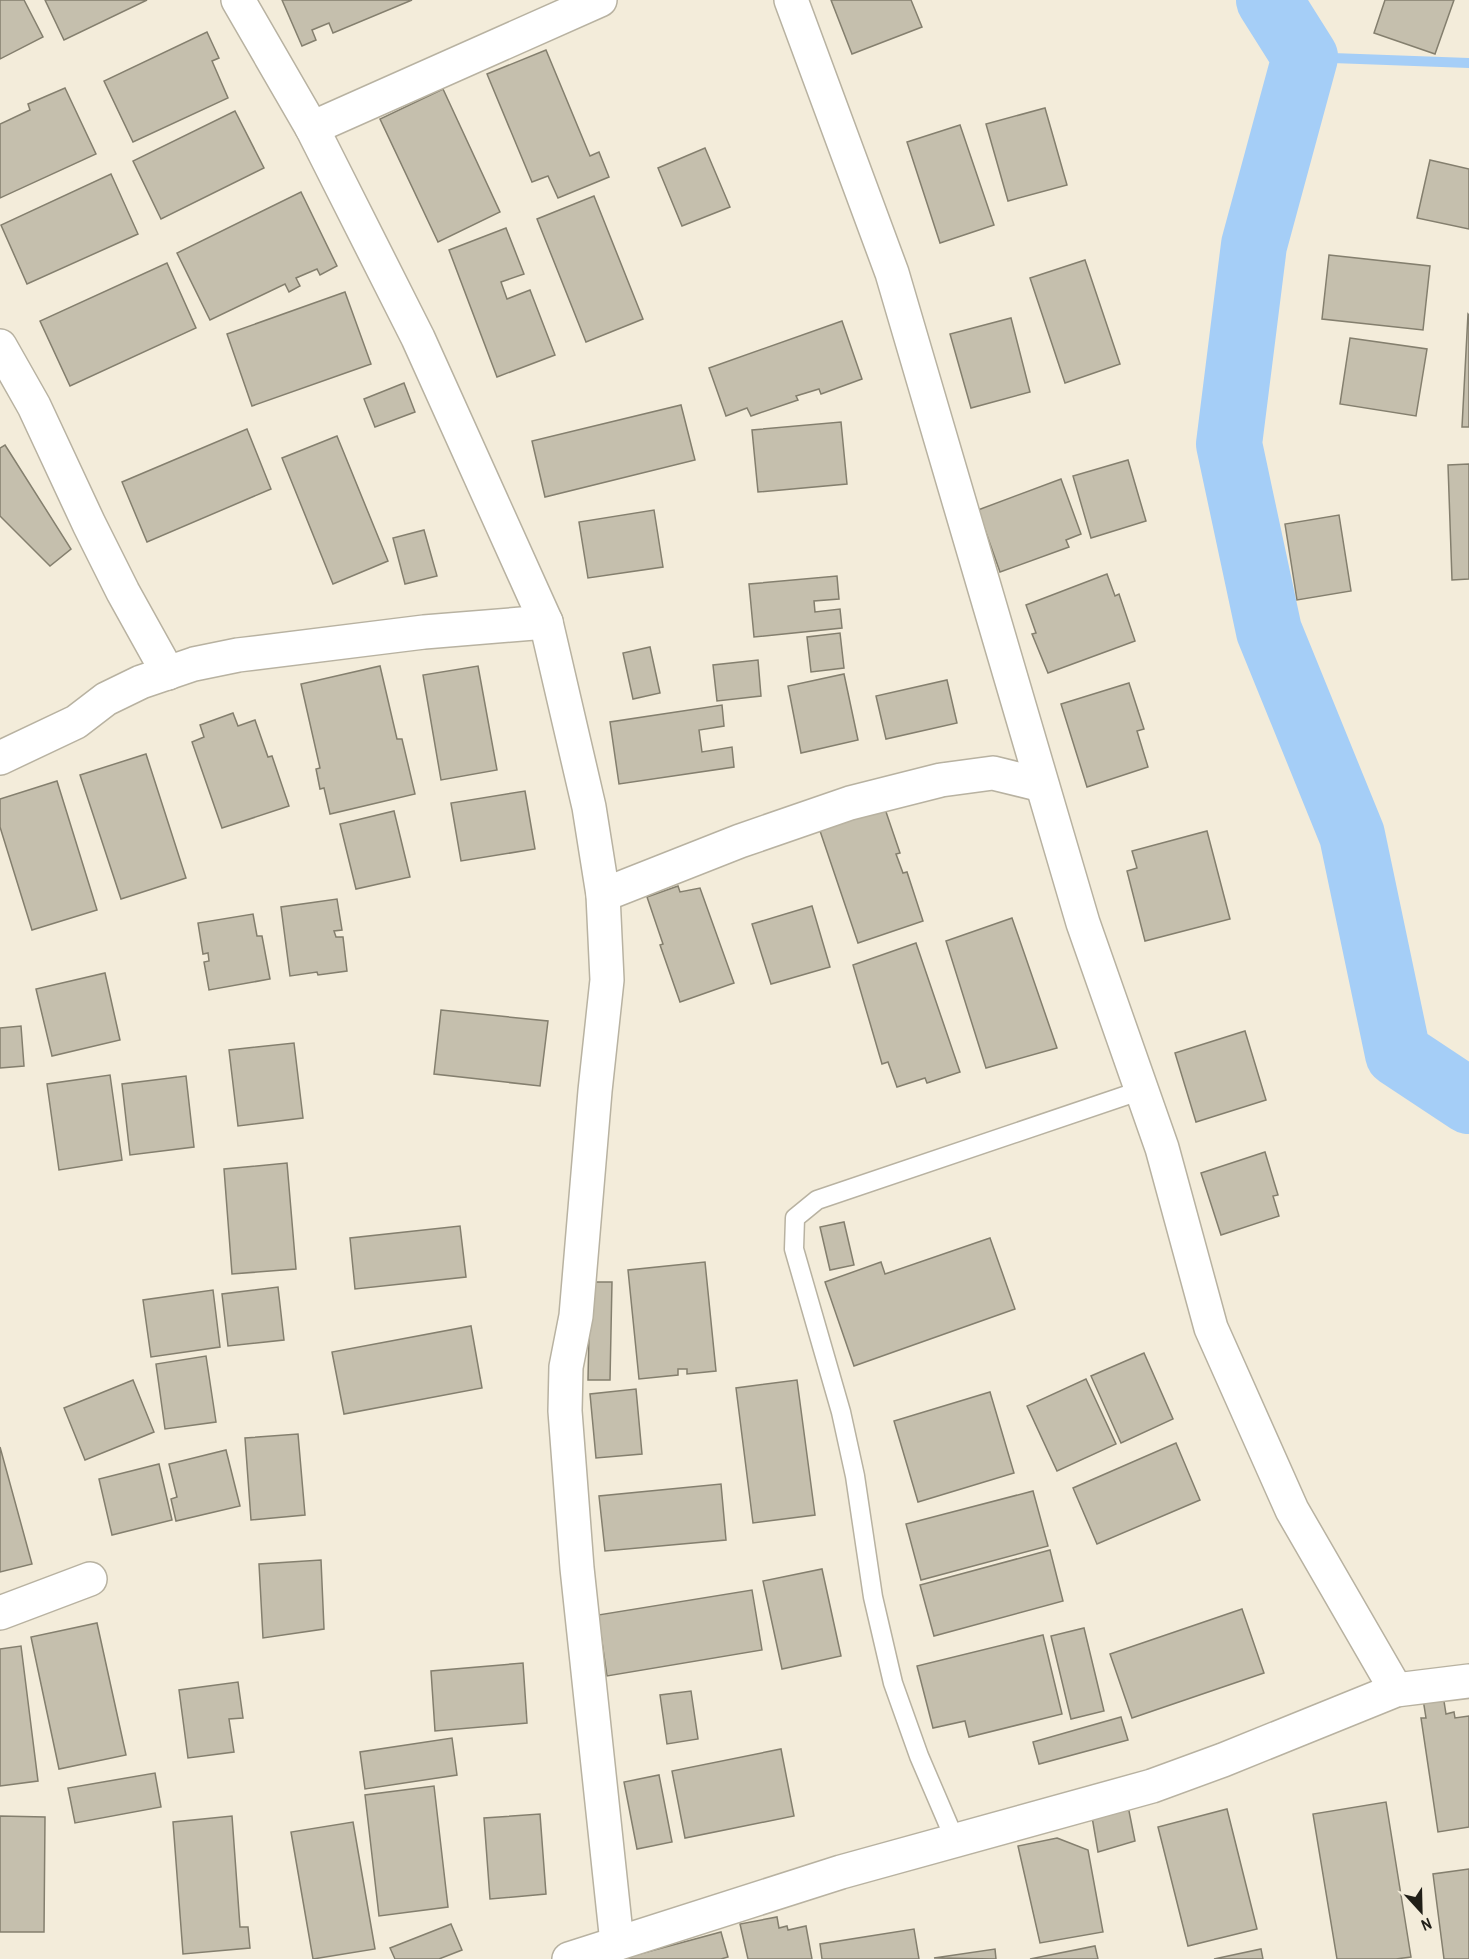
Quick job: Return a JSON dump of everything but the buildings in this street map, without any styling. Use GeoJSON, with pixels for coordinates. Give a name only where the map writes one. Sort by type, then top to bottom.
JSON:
{"type":"FeatureCollection","features":[{"type":"Feature","properties":{"kind":"street"},"geometry":{"type":"LineString","coordinates":[[237,0],[312,128],[418,338],[546,622],[589,807],[603,895],[607,980],[576,1316],[566,1366],[565,1411],[577,1568],[617,1943]]}},
{"type":"Feature","properties":{"kind":"street"},"geometry":{"type":"LineString","coordinates":[[312,128],[600,0]]}},
{"type":"Feature","properties":{"kind":"street"},"geometry":{"type":"LineString","coordinates":[[791,0],[892,273],[1083,924],[1162,1148],[1211,1328],[1292,1510],[1396,1690]]}},
{"type":"Feature","properties":{"kind":"street"},"geometry":{"type":"LineString","coordinates":[[0,346],[34,406],[123,592],[168,673]]}},
{"type":"Feature","properties":{"kind":"street"},"geometry":{"type":"LineString","coordinates":[[0,758],[76,722],[106,699],[141,682],[194,664],[238,655],[424,632],[546,622]]}},
{"type":"Feature","properties":{"kind":"street"},"geometry":{"type":"LineString","coordinates":[[603,895],[740,841],[850,803],[941,780],[993,773],[1042,785]]}},
{"type":"Feature","properties":{"kind":"street"},"geometry":{"type":"LineString","coordinates":[[0,1613],[90,1579]]}},
{"type":"Feature","properties":{"kind":"street"},"geometry":{"type":"LineString","coordinates":[[569,1959],[841,1872],[1152,1786],[1223,1760],[1396,1690],[1469,1681]]}},
{"type":"Feature","properties":{"kind":"lane"},"geometry":{"type":"LineString","coordinates":[[955,1840],[919,1756],[893,1683],[873,1597],[855,1476],[841,1413],[794,1249],[795,1218],[817,1200],[1142,1090]]}},
{"type":"Feature","properties":{"kind":"waterway"},"geometry":{"type":"LineString","coordinates":[[1269,0],[1305,57],[1254,245],[1229,444],[1269,631],[1352,835],[1398,1054],[1469,1101]]}},
{"type":"Feature","properties":{"kind":"waterway"},"geometry":{"type":"LineString","coordinates":[[1305,57],[1469,63]]}}]}
